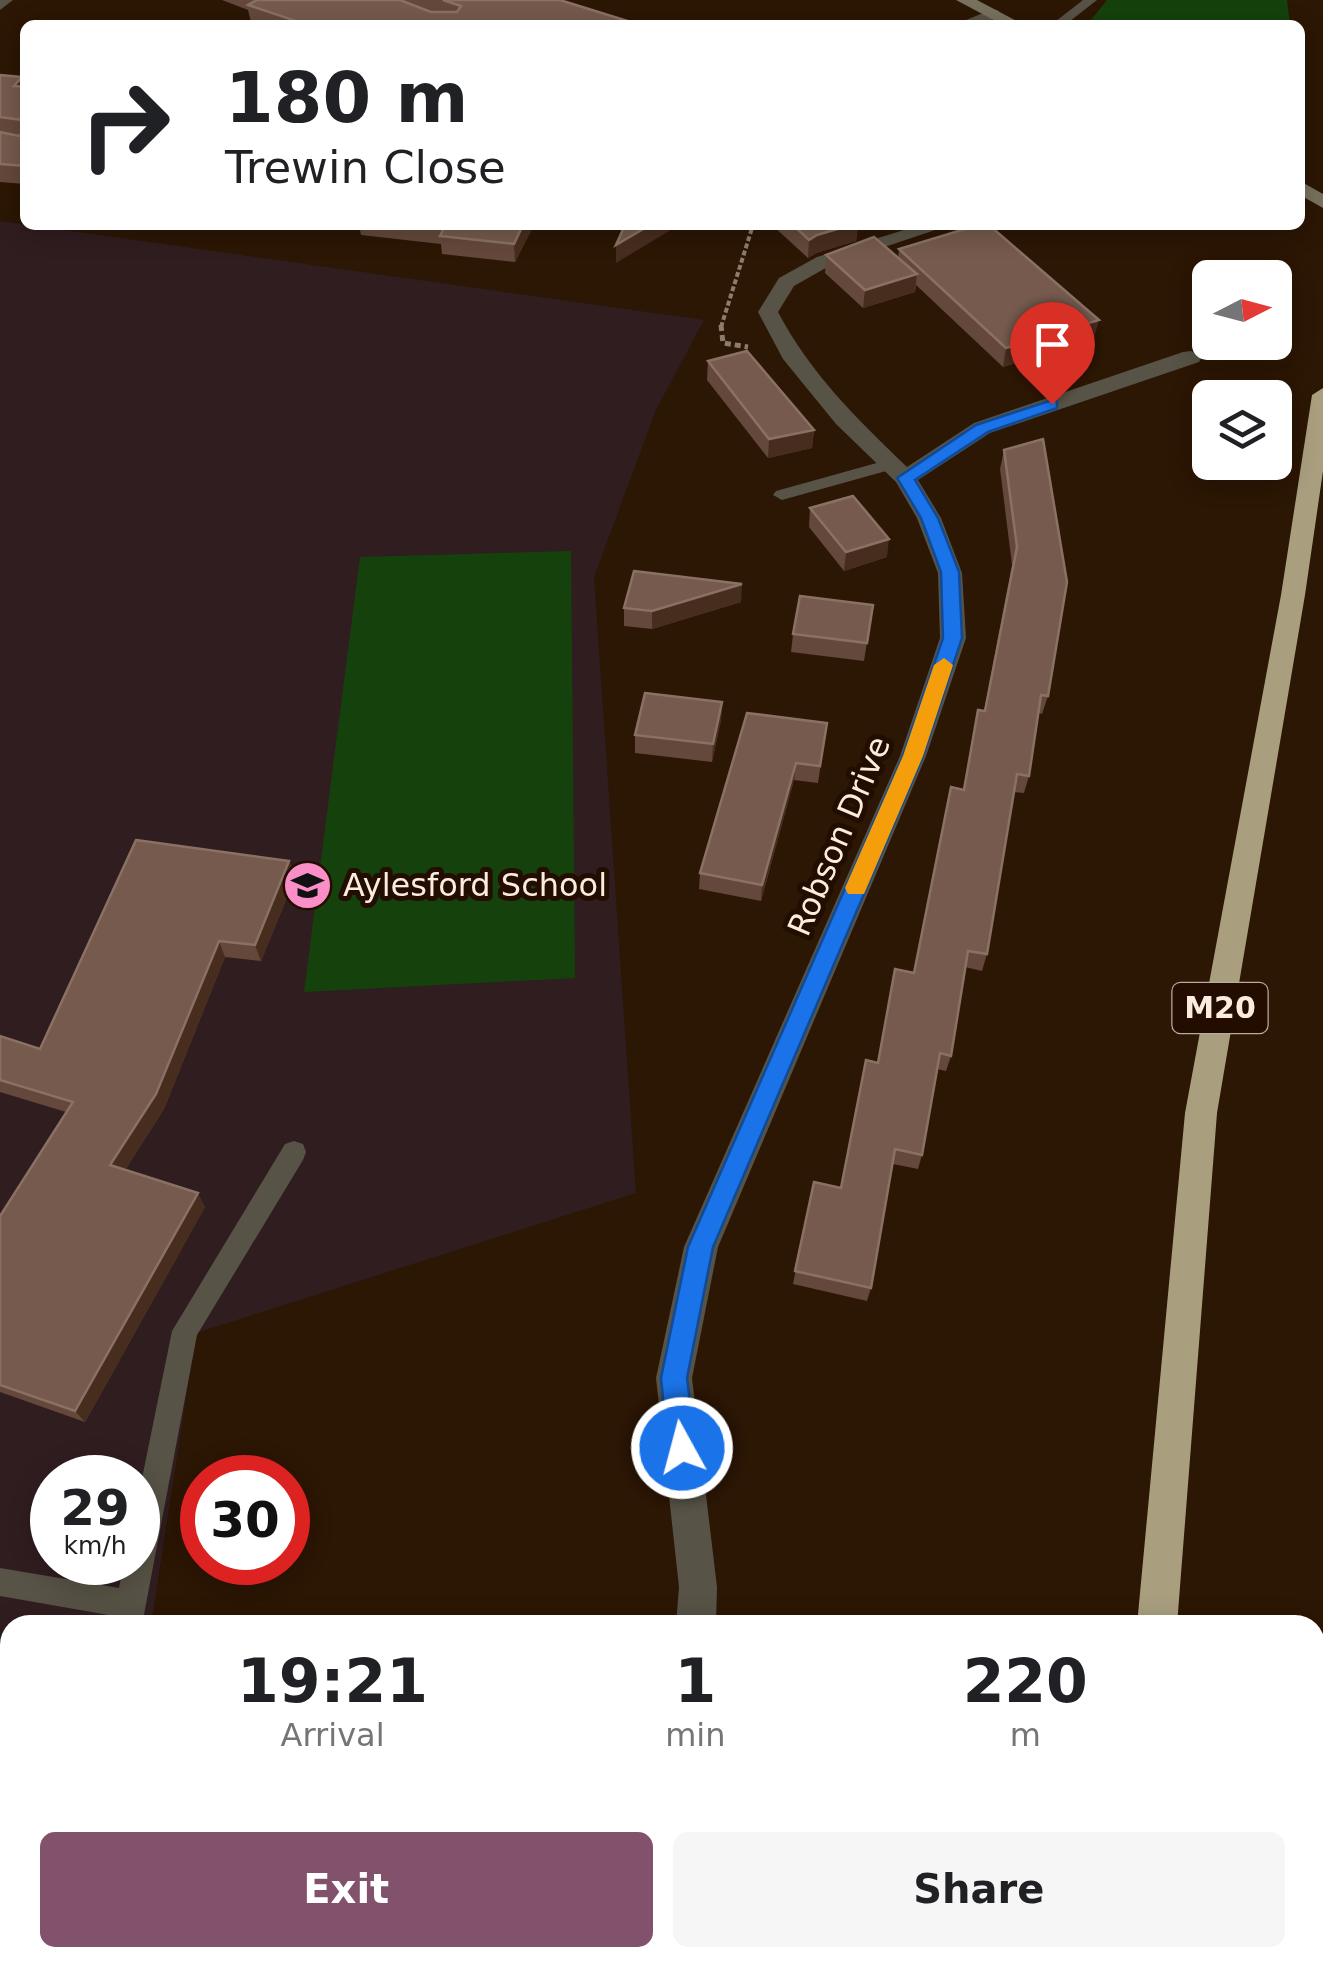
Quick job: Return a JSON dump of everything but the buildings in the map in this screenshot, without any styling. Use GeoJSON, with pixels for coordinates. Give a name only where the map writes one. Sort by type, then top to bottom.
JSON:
{"type":"FeatureCollection","features":[{"type":"Feature","properties":{"kind":"highway","name":"M20"},"geometry":{"type":"LineString","coordinates":[[1158,1615],[1201,1113],[1293,595],[1323,395]]}},
{"type":"Feature","properties":{"kind":"street"},"geometry":{"type":"LineString","coordinates":[[964,0],[1006,20]]}},
{"type":"Feature","properties":{"kind":"street"},"geometry":{"type":"LineString","coordinates":[[976,20],[993,14]]}},
{"type":"Feature","properties":{"kind":"street","name":"Robson Drive"},"geometry":{"type":"LineString","coordinates":[[697,1615],[698,1587],[674,1378],[700,1247],[913,756],[952,638],[950,572],[930,518],[898,471],[844,419],[790,354],[768,312],[786,282],[824,261],[924,230]]}},
{"type":"Feature","properties":{"kind":"street"},"geometry":{"type":"LineString","coordinates":[[898,471],[982,428],[1192,357]]}},
{"type":"Feature","properties":{"kind":"lane"},"geometry":{"type":"LineString","coordinates":[[1064,20],[1091,0]]}},
{"type":"Feature","properties":{"kind":"lane"},"geometry":{"type":"LineString","coordinates":[[782,495],[898,471]]}},
{"type":"Feature","properties":{"kind":"lane"},"geometry":{"type":"LineString","coordinates":[[0,1582],[128,1614],[186,1331],[294,1152]]}},
{"type":"Feature","properties":{"kind":"shaded area","name":"Aylesford School"},"geometry":{"type":"Polygon","coordinates":[[[0,221],[20,224],[20,230],[64,230],[704,320],[656,410],[594,577],[636,1193],[196,1333],[160,1567],[160,1455],[30,1455],[30,1585],[157,1585],[153,1615],[0,1615],[0,221]]]}},
{"type":"Feature","properties":{"kind":"green space"},"geometry":{"type":"Polygon","coordinates":[[[1107,0],[1287,0],[1289,20],[1091,20],[1107,0]]]}},
{"type":"Feature","properties":{"kind":"green space"},"geometry":{"type":"Polygon","coordinates":[[[571,551],[575,978],[304,992],[360,557],[571,551]]]}},
{"type":"Feature","properties":{"kind":"slow traffic"},"geometry":{"type":"LineString","coordinates":[[856,888],[913,756],[944,665]]}},
{"type":"Feature","properties":{"kind":"place","name":"Aylesford School"},"geometry":{"type":"Point","coordinates":[308,885]}},
{"type":"Feature","properties":{"kind":"route"},"geometry":{"type":"LineString","coordinates":[[682,1448],[674,1378],[700,1247],[913,756],[952,638],[950,572],[930,518],[905,478],[982,428],[1052,404]]}}]}
